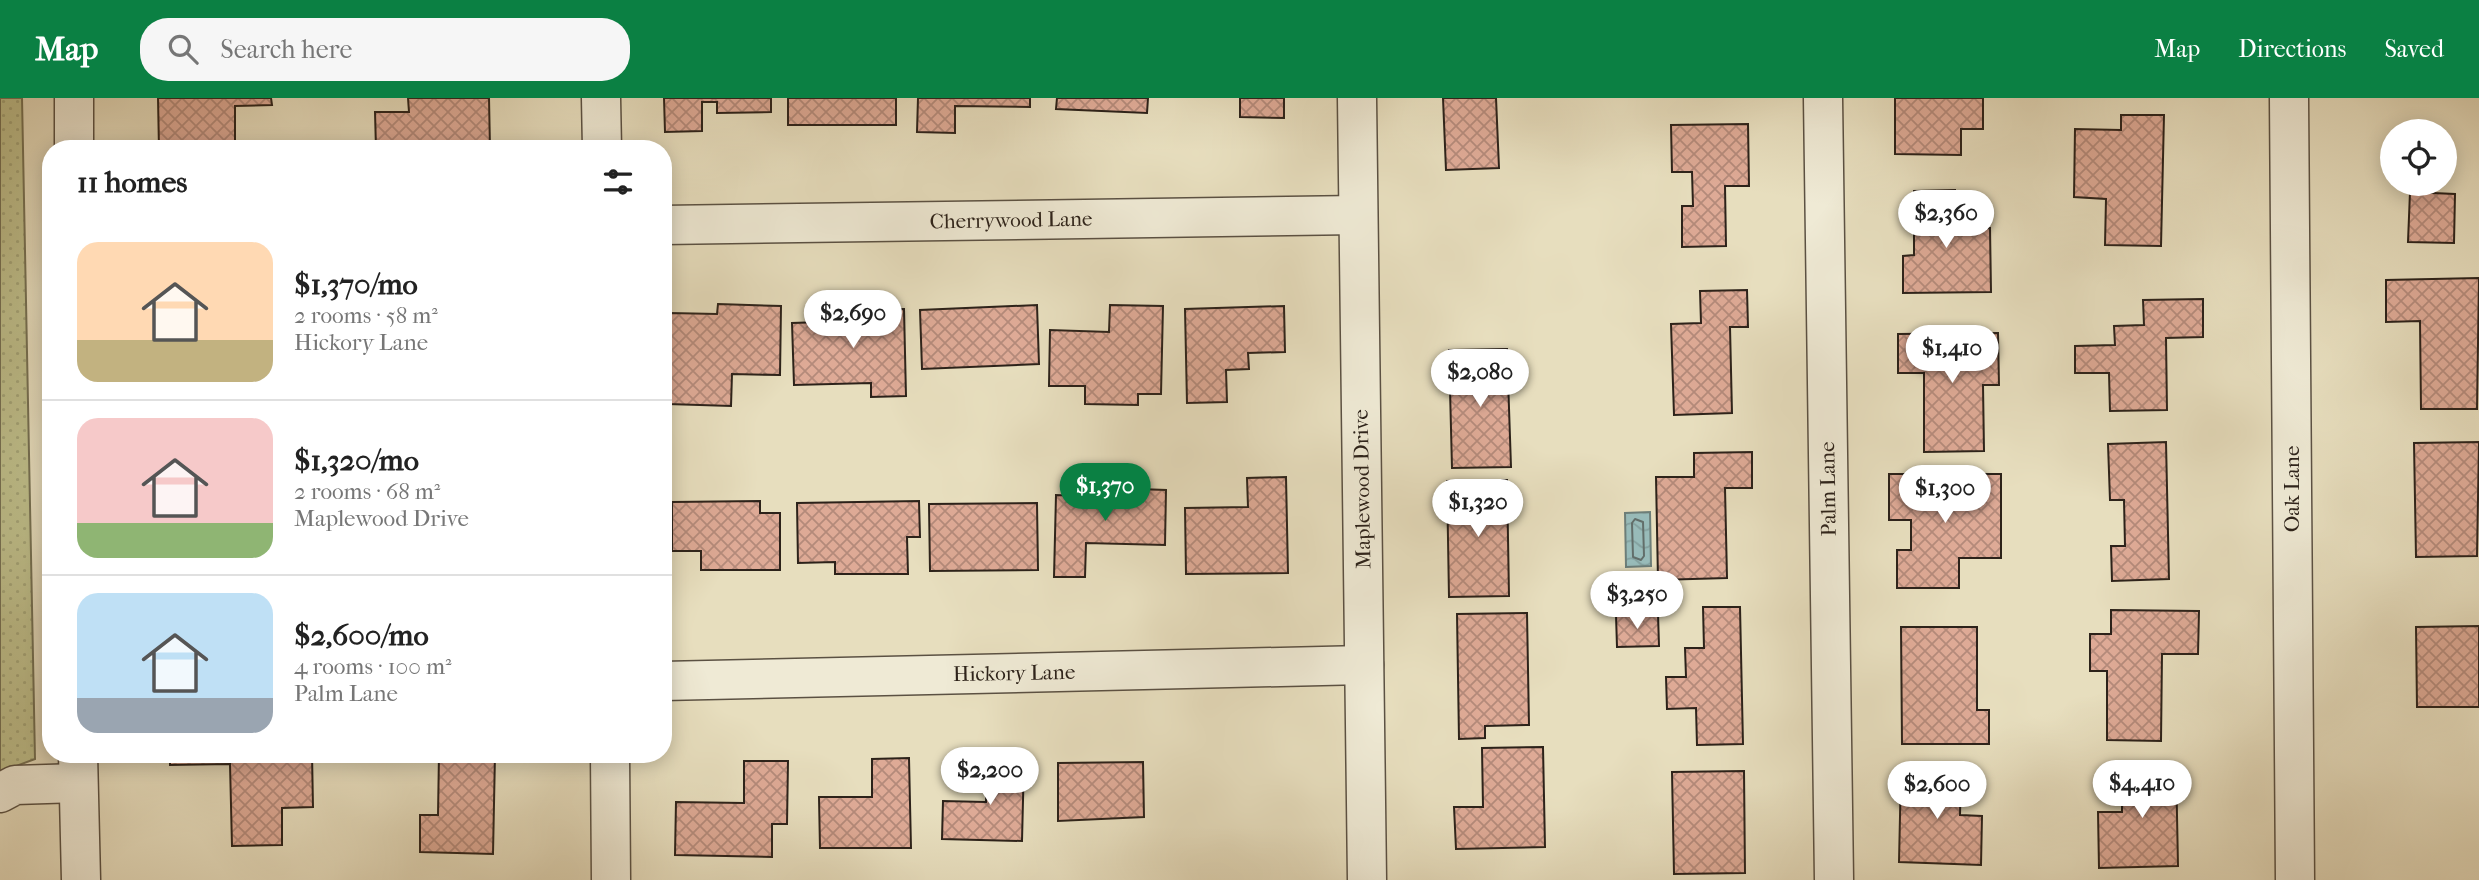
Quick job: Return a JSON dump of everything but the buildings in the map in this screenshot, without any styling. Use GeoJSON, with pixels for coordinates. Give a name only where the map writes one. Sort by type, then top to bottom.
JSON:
{"type":"FeatureCollection","features":[{"type":"Feature","properties":{"kind":"street"},"geometry":{"type":"LineString","coordinates":[[74,98],[74,140]]}},
{"type":"Feature","properties":{"kind":"street"},"geometry":{"type":"LineString","coordinates":[[601,98],[602,140]]}},
{"type":"Feature","properties":{"kind":"street","name":"Maplewood Drive"},"geometry":{"type":"LineString","coordinates":[[1357,98],[1367,880]]}},
{"type":"Feature","properties":{"kind":"street","name":"Palm Lane"},"geometry":{"type":"LineString","coordinates":[[1823,98],[1834,880]]}},
{"type":"Feature","properties":{"kind":"street","name":"Oak Lane"},"geometry":{"type":"LineString","coordinates":[[2289,98],[2295,880]]}},
{"type":"Feature","properties":{"kind":"street","name":"Cherrywood Lane"},"geometry":{"type":"LineString","coordinates":[[672,225],[1359,215]]}},
{"type":"Feature","properties":{"kind":"street","name":"Hickory Lane"},"geometry":{"type":"LineString","coordinates":[[672,681],[1364,666]]}},
{"type":"Feature","properties":{"kind":"street"},"geometry":{"type":"LineString","coordinates":[[610,763],[611,880]]}},
{"type":"Feature","properties":{"kind":"street"},"geometry":{"type":"LineString","coordinates":[[0,793],[15,785],[78,769],[80,880]]}},
{"type":"Feature","properties":{"kind":"green space"},"geometry":{"type":"Polygon","coordinates":[[[0,98],[22,98],[35,759],[0,772],[0,98]]]}},
{"type":"Feature","properties":{"kind":"water"},"geometry":{"type":"Polygon","coordinates":[[[1650,512],[1651,566],[1626,567],[1625,513],[1650,512]]]}}]}
